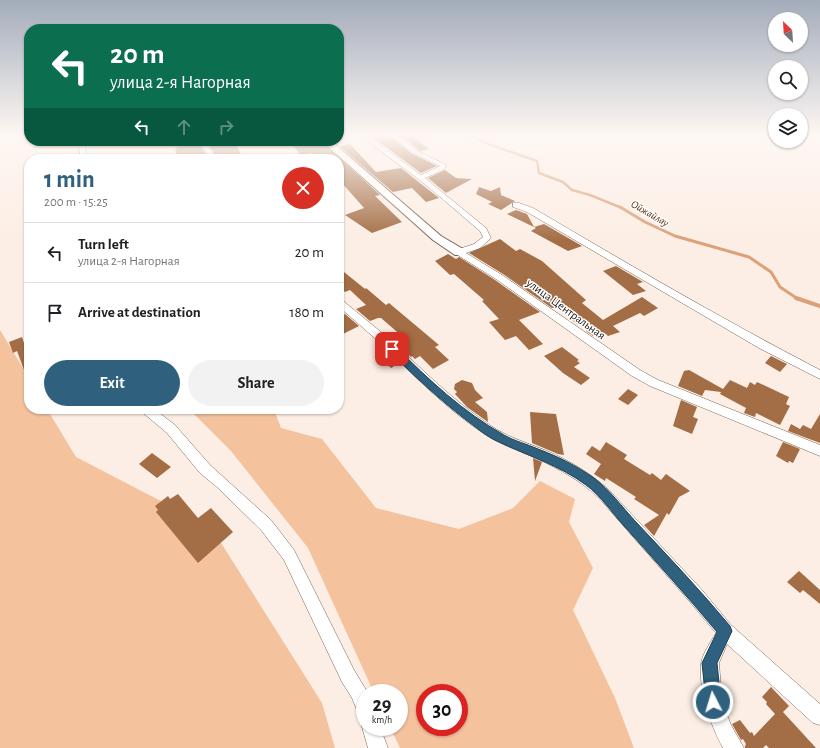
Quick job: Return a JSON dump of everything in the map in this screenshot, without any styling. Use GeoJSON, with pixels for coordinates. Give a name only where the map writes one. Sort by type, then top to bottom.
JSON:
{"type":"FeatureCollection","features":[{"type":"Feature","properties":{"kind":"street","name":"улица Центральная"},"geometry":{"type":"LineString","coordinates":[[360,171],[449,247],[499,276],[636,373],[654,383],[820,451]]}},
{"type":"Feature","properties":{"kind":"street"},"geometry":{"type":"LineString","coordinates":[[411,171],[478,224],[486,234],[487,238],[483,242],[470,249],[460,252]]}},
{"type":"Feature","properties":{"kind":"street"},"geometry":{"type":"LineString","coordinates":[[420,178],[437,171]]}},
{"type":"Feature","properties":{"kind":"street"},"geometry":{"type":"LineString","coordinates":[[516,205],[530,210],[688,303],[820,375]]}},
{"type":"Feature","properties":{"kind":"street"},"geometry":{"type":"LineString","coordinates":[[344,306],[383,340],[429,384],[486,429],[502,439],[542,455],[576,472],[591,482],[604,494],[696,596],[725,631],[820,716]]}},
{"type":"Feature","properties":{"kind":"street"},"geometry":{"type":"LineString","coordinates":[[152,414],[171,429],[205,469],[266,524],[279,540],[289,555],[348,676],[356,689]]}},
{"type":"Feature","properties":{"kind":"street"},"geometry":{"type":"LineString","coordinates":[[725,631],[710,663],[713,702],[724,731],[734,748]]}},
{"type":"Feature","properties":{"kind":"street"},"geometry":{"type":"LineString","coordinates":[[374,736],[378,748]]}},
{"type":"Feature","properties":{"kind":"shaded area"},"geometry":{"type":"Polygon","coordinates":[[[0,330],[24,370],[24,414],[50,414],[76,457],[211,527],[322,703],[335,748],[0,748],[0,330]]]}},
{"type":"Feature","properties":{"kind":"shaded area"},"geometry":{"type":"Polygon","coordinates":[[[194,414],[276,414],[281,428],[322,439],[376,508],[459,529],[513,508],[540,481],[575,499],[569,522],[593,568],[573,610],[615,698],[634,748],[400,748],[394,736],[408,736],[408,684],[370,684],[308,548],[231,451],[194,414]]]}},
{"type":"Feature","properties":{"kind":"building"},"geometry":{"type":"Polygon","coordinates":[[[344,171],[354,171],[380,195],[375,196],[402,222],[372,233],[345,215],[364,208],[344,185],[344,171]]]}},
{"type":"Feature","properties":{"kind":"building"},"geometry":{"type":"Polygon","coordinates":[[[368,171],[405,171],[439,198],[426,202],[412,188],[393,192],[368,171]]]}},
{"type":"Feature","properties":{"kind":"building"},"geometry":{"type":"Polygon","coordinates":[[[446,171],[456,178],[472,179],[446,193],[428,178],[446,171]]]}},
{"type":"Feature","properties":{"kind":"building"},"geometry":{"type":"Polygon","coordinates":[[[479,187],[491,191],[500,187],[501,195],[515,201],[501,210],[488,204],[492,202],[476,194],[479,187]]]}},
{"type":"Feature","properties":{"kind":"building"},"geometry":{"type":"Polygon","coordinates":[[[516,210],[527,214],[534,227],[544,224],[582,246],[568,251],[531,231],[536,228],[507,214],[516,210]]]}},
{"type":"Feature","properties":{"kind":"building"},"geometry":{"type":"Polygon","coordinates":[[[500,239],[516,251],[520,249],[542,261],[586,300],[582,303],[603,320],[642,297],[658,308],[644,316],[640,313],[613,326],[620,332],[608,336],[606,334],[603,336],[599,333],[593,336],[586,331],[592,327],[590,324],[586,326],[581,322],[577,324],[556,307],[552,308],[503,274],[469,253],[500,239]]]}},
{"type":"Feature","properties":{"kind":"building"},"geometry":{"type":"Polygon","coordinates":[[[448,254],[456,259],[459,257],[540,312],[519,320],[543,344],[529,350],[516,336],[505,340],[489,322],[499,319],[482,301],[484,300],[454,274],[450,275],[435,261],[448,254]]]}},
{"type":"Feature","properties":{"kind":"building"},"geometry":{"type":"Polygon","coordinates":[[[616,266],[643,282],[637,284],[646,291],[633,295],[603,271],[616,266]]]}},
{"type":"Feature","properties":{"kind":"building"},"geometry":{"type":"Polygon","coordinates":[[[344,272],[386,305],[389,303],[439,345],[435,347],[449,360],[433,369],[420,356],[415,359],[412,356],[411,357],[394,342],[403,337],[381,318],[370,321],[356,309],[366,305],[350,290],[345,292],[344,272]]]}},
{"type":"Feature","properties":{"kind":"building"},"geometry":{"type":"Polygon","coordinates":[[[344,314],[359,326],[344,334],[344,314]]]}},
{"type":"Feature","properties":{"kind":"building"},"geometry":{"type":"Polygon","coordinates":[[[22,337],[24,343],[24,370],[17,351],[13,353],[9,342],[22,337]]]}},
{"type":"Feature","properties":{"kind":"building"},"geometry":{"type":"Polygon","coordinates":[[[562,347],[579,360],[577,361],[580,363],[574,367],[590,378],[581,385],[563,373],[544,356],[562,347]]]}},
{"type":"Feature","properties":{"kind":"building"},"geometry":{"type":"Polygon","coordinates":[[[383,348],[399,363],[391,368],[375,352],[383,348]]]}},
{"type":"Feature","properties":{"kind":"building"},"geometry":{"type":"Polygon","coordinates":[[[771,356],[787,364],[780,372],[765,363],[771,356]]]}},
{"type":"Feature","properties":{"kind":"building"},"geometry":{"type":"Polygon","coordinates":[[[689,370],[723,389],[730,380],[747,388],[750,382],[755,385],[757,382],[789,397],[786,404],[790,406],[780,425],[756,413],[755,417],[744,413],[746,408],[720,394],[721,392],[705,390],[702,396],[678,386],[684,371],[689,370]]]}},
{"type":"Feature","properties":{"kind":"building"},"geometry":{"type":"Polygon","coordinates":[[[462,380],[472,383],[475,390],[483,398],[475,402],[487,412],[488,422],[467,407],[455,394],[457,392],[454,389],[455,384],[462,380]]]}},
{"type":"Feature","properties":{"kind":"building"},"geometry":{"type":"Polygon","coordinates":[[[628,389],[638,395],[628,405],[618,399],[628,389]]]}},
{"type":"Feature","properties":{"kind":"building"},"geometry":{"type":"Polygon","coordinates":[[[681,400],[697,407],[693,417],[698,419],[692,434],[673,426],[681,400]]]}},
{"type":"Feature","properties":{"kind":"building"},"geometry":{"type":"Polygon","coordinates":[[[530,412],[556,414],[564,455],[532,443],[530,412]]]}},
{"type":"Feature","properties":{"kind":"building"},"geometry":{"type":"Polygon","coordinates":[[[820,414],[820,443],[788,431],[791,424],[800,429],[803,425],[811,429],[820,414]]]}},
{"type":"Feature","properties":{"kind":"building"},"geometry":{"type":"Polygon","coordinates":[[[606,442],[627,455],[624,459],[650,475],[652,473],[661,480],[666,474],[690,491],[679,497],[669,515],[667,513],[654,536],[644,525],[659,515],[634,499],[636,497],[606,478],[605,481],[594,474],[601,464],[586,454],[592,446],[600,451],[606,442]]]}},
{"type":"Feature","properties":{"kind":"building"},"geometry":{"type":"Polygon","coordinates":[[[783,442],[800,449],[793,463],[789,461],[788,463],[776,456],[783,442]]]}},
{"type":"Feature","properties":{"kind":"building"},"geometry":{"type":"Polygon","coordinates":[[[152,453],[171,467],[157,478],[139,464],[152,453]]]}},
{"type":"Feature","properties":{"kind":"building"},"geometry":{"type":"Polygon","coordinates":[[[533,458],[542,462],[535,481],[533,458]]]}},
{"type":"Feature","properties":{"kind":"building"},"geometry":{"type":"Polygon","coordinates":[[[178,494],[198,518],[211,508],[233,532],[198,563],[156,512],[158,510],[155,506],[168,496],[170,499],[178,494]]]}},
{"type":"Feature","properties":{"kind":"building"},"geometry":{"type":"Polygon","coordinates":[[[799,571],[820,590],[820,604],[803,590],[800,593],[787,582],[799,571]]]}},
{"type":"Feature","properties":{"kind":"building"},"geometry":{"type":"Polygon","coordinates":[[[771,687],[789,706],[783,712],[816,748],[769,748],[766,745],[763,748],[745,748],[746,744],[743,739],[741,740],[732,724],[740,720],[754,736],[775,714],[762,697],[771,687]]]}},
{"type":"Feature","properties":{"kind":"waterway","name":"Ойжайлау"},"geometry":{"type":"LineString","coordinates":[[539,171],[539,173],[563,182],[572,190],[590,195],[621,208]]}},
{"type":"Feature","properties":{"kind":"waterway","name":"Ойжайлау"},"geometry":{"type":"LineString","coordinates":[[621,208],[645,222],[675,236],[749,257],[771,272],[780,287],[797,298]]}},
{"type":"Feature","properties":{"kind":"waterway","name":"Ойжайлау"},"geometry":{"type":"LineString","coordinates":[[797,298],[820,306]]}},
{"type":"Feature","properties":{"kind":"route"},"geometry":{"type":"LineString","coordinates":[[392,349],[417,374],[452,404],[486,429],[502,439],[542,455],[576,472],[591,482],[604,494],[696,596],[725,631],[710,663],[713,702]]}}]}
